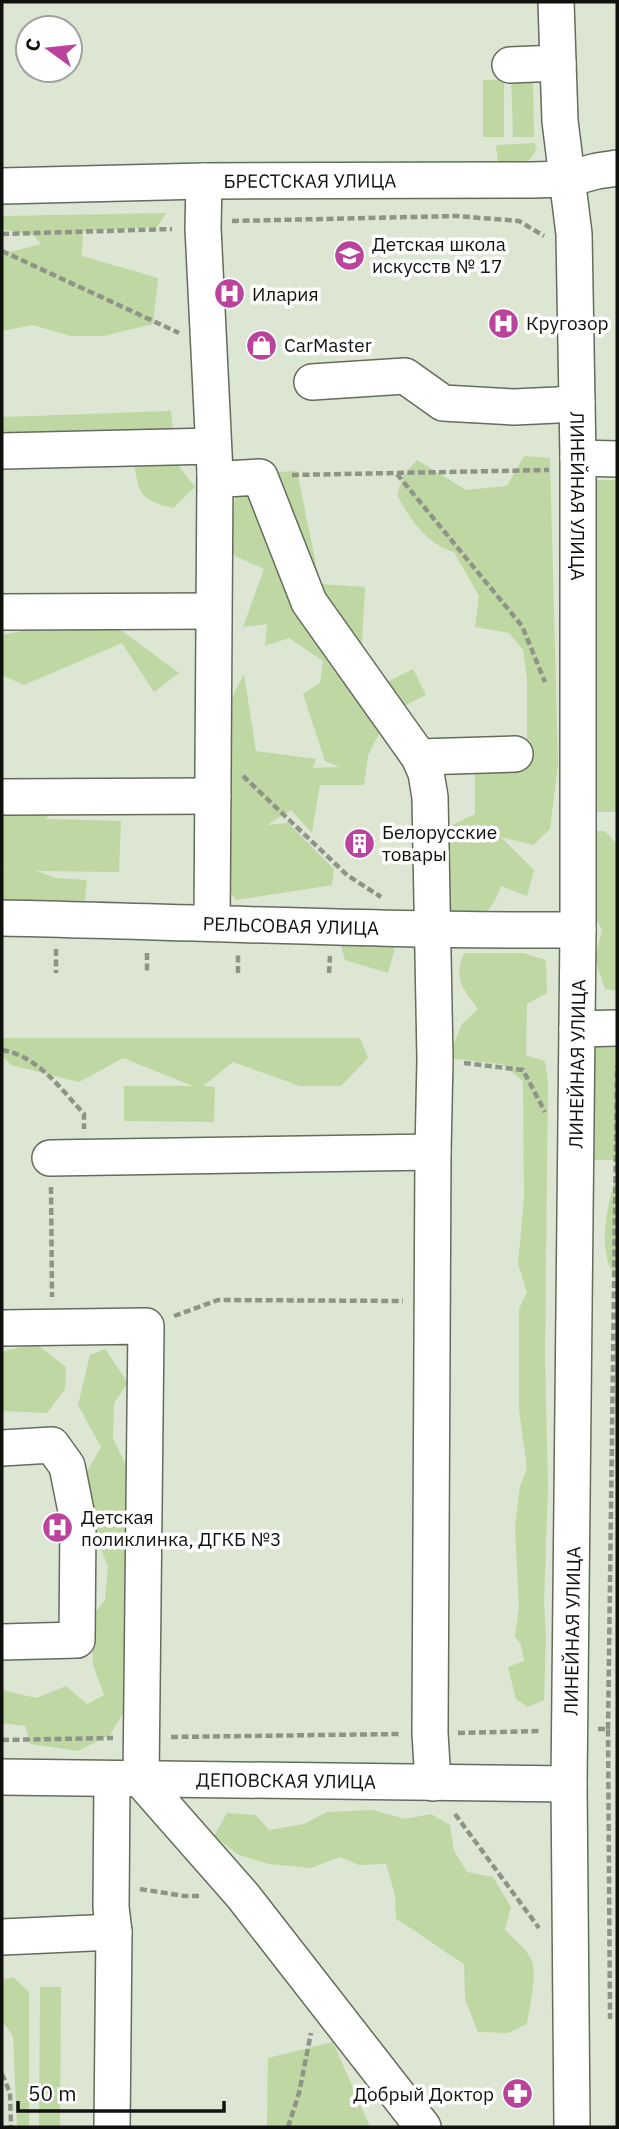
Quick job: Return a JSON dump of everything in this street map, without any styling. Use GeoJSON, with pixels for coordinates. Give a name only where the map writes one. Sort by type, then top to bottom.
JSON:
{"type":"FeatureCollection","features":[{"type":"Feature","properties":{"kind":"street","name":"ЛИНЕЙНАЯ УЛИЦА"},"geometry":{"type":"LineString","coordinates":[[556,2],[560,121],[574,234],[577,402],[568,464],[578,930],[569,1784],[572,2127]]}},
{"type":"Feature","properties":{"kind":"street"},"geometry":{"type":"LineString","coordinates":[[510,65],[558,63]]}},
{"type":"Feature","properties":{"kind":"street","name":"БРЕСТСКАЯ УЛИЦА"},"geometry":{"type":"LineString","coordinates":[[2,186],[204,181],[567,179],[617,168]]}},
{"type":"Feature","properties":{"kind":"street"},"geometry":{"type":"LineString","coordinates":[[204,181],[203,228],[214,460],[212,923]]}},
{"type":"Feature","properties":{"kind":"street"},"geometry":{"type":"LineString","coordinates":[[312,382],[405,376],[443,403],[514,407],[577,402]]}},
{"type":"Feature","properties":{"kind":"street"},"geometry":{"type":"LineString","coordinates":[[2,451],[214,460]]}},
{"type":"Feature","properties":{"kind":"street"},"geometry":{"type":"LineString","coordinates":[[568,464],[617,459]]}},
{"type":"Feature","properties":{"kind":"street"},"geometry":{"type":"LineString","coordinates":[[214,460],[225,479],[260,477],[310,602],[419,757],[426,773],[430,797],[435,1059],[430,1733],[433,1783]]}},
{"type":"Feature","properties":{"kind":"street"},"geometry":{"type":"LineString","coordinates":[[2,612],[213,611]]}},
{"type":"Feature","properties":{"kind":"street"},"geometry":{"type":"LineString","coordinates":[[419,757],[515,754]]}},
{"type":"Feature","properties":{"kind":"street"},"geometry":{"type":"LineString","coordinates":[[2,797],[213,796]]}},
{"type":"Feature","properties":{"kind":"street","name":"РЕЛЬСОВАЯ УЛИЦА"},"geometry":{"type":"LineString","coordinates":[[2,918],[433,931],[578,930]]}},
{"type":"Feature","properties":{"kind":"street"},"geometry":{"type":"LineString","coordinates":[[577,1029],[617,1028]]}},
{"type":"Feature","properties":{"kind":"street"},"geometry":{"type":"LineString","coordinates":[[50,1158],[433,1153]]}},
{"type":"Feature","properties":{"kind":"street"},"geometry":{"type":"LineString","coordinates":[[2,1328],[146,1326],[142,1738],[127,1780],[112,1885],[112,2127]]}},
{"type":"Feature","properties":{"kind":"street"},"geometry":{"type":"LineString","coordinates":[[2,1448],[52,1445],[67,1466],[78,1521],[78,1640],[2,1642]]}},
{"type":"Feature","properties":{"kind":"street","name":"ДЕПОВСКАЯ УЛИЦА"},"geometry":{"type":"LineString","coordinates":[[2,1777],[569,1784]]}},
{"type":"Feature","properties":{"kind":"street"},"geometry":{"type":"LineString","coordinates":[[127,1780],[243,1896],[423,2127]]}},
{"type":"Feature","properties":{"kind":"street"},"geometry":{"type":"LineString","coordinates":[[2,1937],[114,1932]]}},
{"type":"Feature","properties":{"kind":"path"},"geometry":{"type":"LineString","coordinates":[[2,234],[203,228],[214,221],[457,216],[519,221],[546,237]]}},
{"type":"Feature","properties":{"kind":"path"},"geometry":{"type":"LineString","coordinates":[[2,251],[208,346]]}},
{"type":"Feature","properties":{"kind":"path"},"geometry":{"type":"LineString","coordinates":[[279,476],[397,474],[568,464]]}},
{"type":"Feature","properties":{"kind":"path"},"geometry":{"type":"LineString","coordinates":[[397,474],[522,626],[547,687]]}},
{"type":"Feature","properties":{"kind":"path"},"geometry":{"type":"LineString","coordinates":[[213,751],[235,768],[347,876],[390,903]]}},
{"type":"Feature","properties":{"kind":"path"},"geometry":{"type":"LineString","coordinates":[[2,1050],[40,1065],[84,1114],[86,1158]]}},
{"type":"Feature","properties":{"kind":"path"},"geometry":{"type":"LineString","coordinates":[[435,1059],[523,1070],[545,1113]]}},
{"type":"Feature","properties":{"kind":"path"},"geometry":{"type":"LineString","coordinates":[[608,1729],[617,1066]]}},
{"type":"Feature","properties":{"kind":"path"},"geometry":{"type":"LineString","coordinates":[[50,1158],[53,1326]]}},
{"type":"Feature","properties":{"kind":"path"},"geometry":{"type":"LineString","coordinates":[[146,1326],[218,1300],[432,1302]]}},
{"type":"Feature","properties":{"kind":"path"},"geometry":{"type":"LineString","coordinates":[[2,1740],[142,1738]]}},
{"type":"Feature","properties":{"kind":"path"},"geometry":{"type":"LineString","coordinates":[[433,1783],[542,1932]]}},
{"type":"Feature","properties":{"kind":"path"},"geometry":{"type":"LineString","coordinates":[[112,1885],[184,1896],[243,1896]]}},
{"type":"Feature","properties":{"kind":"path"},"geometry":{"type":"LineString","coordinates":[[288,2127],[299,2093],[318,1993]]}},
{"type":"Feature","properties":{"kind":"path"},"geometry":{"type":"LineString","coordinates":[[2,2074],[10,2093],[10,2127]]}},
{"type":"Feature","properties":{"kind":"green space"},"geometry":{"type":"Polygon","coordinates":[[[511,74],[533,81],[534,137],[513,137],[511,74]]]}},
{"type":"Feature","properties":{"kind":"green space"},"geometry":{"type":"Polygon","coordinates":[[[483,80],[504,80],[504,137],[483,137],[483,80]]]}},
{"type":"Feature","properties":{"kind":"green space"},"geometry":{"type":"Polygon","coordinates":[[[535,143],[536,151],[529,160],[517,163],[498,162],[496,145],[535,143]]]}},
{"type":"Feature","properties":{"kind":"green space"},"geometry":{"type":"Polygon","coordinates":[[[166,213],[157,227],[83,231],[82,256],[158,278],[153,324],[103,336],[71,336],[32,325],[2,331],[2,254],[41,244],[33,235],[2,229],[2,216],[166,213]]]}},
{"type":"Feature","properties":{"kind":"green space"},"geometry":{"type":"Polygon","coordinates":[[[171,411],[176,463],[195,487],[173,508],[143,495],[134,464],[2,438],[2,417],[171,411]]]}},
{"type":"Feature","properties":{"kind":"green space"},"geometry":{"type":"Polygon","coordinates":[[[524,456],[550,458],[558,764],[550,829],[533,845],[501,837],[534,870],[527,896],[501,886],[496,899],[483,914],[466,919],[432,919],[444,829],[475,814],[475,765],[527,758],[527,678],[523,650],[509,633],[475,627],[479,596],[454,552],[427,537],[397,495],[404,475],[417,460],[466,490],[507,486],[524,456]]]}},
{"type":"Feature","properties":{"kind":"green space"},"geometry":{"type":"Polygon","coordinates":[[[297,471],[320,584],[365,587],[361,661],[387,682],[413,669],[426,695],[390,713],[368,755],[364,785],[320,785],[312,833],[291,810],[267,825],[288,823],[334,869],[332,885],[236,900],[221,880],[222,717],[244,674],[256,751],[316,759],[313,768],[340,767],[325,761],[303,694],[320,683],[323,661],[289,638],[265,646],[267,624],[243,627],[264,569],[222,550],[242,474],[297,471]]]}},
{"type":"Feature","properties":{"kind":"green space"},"geometry":{"type":"Polygon","coordinates":[[[592,480],[617,480],[617,812],[590,812],[592,480]]]}},
{"type":"Feature","properties":{"kind":"green space"},"geometry":{"type":"Polygon","coordinates":[[[92,617],[122,631],[179,673],[154,692],[122,643],[24,685],[2,675],[2,635],[92,617]]]}},
{"type":"Feature","properties":{"kind":"green space"},"geometry":{"type":"Polygon","coordinates":[[[2,783],[67,807],[44,819],[121,821],[119,872],[36,871],[56,878],[87,880],[84,907],[2,904],[2,872],[5,870],[2,869],[2,783]]]}},
{"type":"Feature","properties":{"kind":"green space"},"geometry":{"type":"Polygon","coordinates":[[[596,831],[605,831],[617,844],[617,991],[605,989],[595,959],[602,930],[588,905],[586,847],[596,831]]]}},
{"type":"Feature","properties":{"kind":"green space"},"geometry":{"type":"Polygon","coordinates":[[[394,939],[394,952],[388,973],[345,960],[340,941],[394,939]]]}},
{"type":"Feature","properties":{"kind":"green space"},"geometry":{"type":"Polygon","coordinates":[[[464,953],[523,953],[546,960],[547,993],[527,1004],[526,1055],[545,1061],[548,1082],[545,1358],[548,1486],[544,1700],[528,1707],[516,1699],[508,1667],[524,1661],[521,1645],[515,1636],[519,1608],[515,1527],[520,1486],[527,1469],[519,1409],[519,1309],[527,1292],[518,1264],[524,1199],[523,1081],[502,1064],[448,1058],[462,1024],[478,1009],[461,983],[459,970],[464,953]]]}},
{"type":"Feature","properties":{"kind":"green space"},"geometry":{"type":"Polygon","coordinates":[[[617,1037],[617,1160],[589,1160],[593,1048],[596,1043],[617,1037]]]}},
{"type":"Feature","properties":{"kind":"green space"},"geometry":{"type":"Polygon","coordinates":[[[2,1038],[360,1038],[368,1058],[341,1086],[300,1086],[233,1062],[203,1086],[215,1087],[214,1122],[124,1121],[124,1086],[193,1086],[123,1058],[79,1082],[11,1065],[2,1056],[2,1038]]]}},
{"type":"Feature","properties":{"kind":"green space"},"geometry":{"type":"Polygon","coordinates":[[[617,1171],[615,1275],[609,1264],[605,1238],[617,1171]]]}},
{"type":"Feature","properties":{"kind":"green space"},"geometry":{"type":"Polygon","coordinates":[[[35,1343],[66,1367],[65,1389],[47,1413],[2,1411],[2,1352],[35,1343]]]}},
{"type":"Feature","properties":{"kind":"green space"},"geometry":{"type":"Polygon","coordinates":[[[105,1349],[128,1383],[114,1403],[113,1439],[136,1484],[125,1528],[134,1543],[130,1701],[110,1735],[78,1751],[31,1744],[25,1726],[2,1723],[2,1690],[36,1698],[66,1686],[87,1704],[104,1695],[93,1665],[91,1618],[105,1600],[108,1566],[76,1491],[101,1447],[78,1405],[90,1355],[105,1349]]]}},
{"type":"Feature","properties":{"kind":"green space"},"geometry":{"type":"Polygon","coordinates":[[[373,1810],[405,1819],[431,1814],[450,1825],[454,1851],[467,1872],[493,1877],[511,1907],[505,1930],[526,1951],[533,1965],[527,2024],[508,2033],[478,2032],[465,1999],[464,1964],[396,1919],[395,1895],[386,1864],[359,1865],[340,1857],[311,1868],[269,1864],[239,1855],[214,1836],[227,1813],[256,1815],[269,1830],[304,1824],[327,1812],[373,1810]]]}},
{"type":"Feature","properties":{"kind":"green space"},"geometry":{"type":"Polygon","coordinates":[[[13,1977],[29,1992],[29,2127],[17,2127],[13,2036],[2,2023],[2,1980],[13,1977]]]}},
{"type":"Feature","properties":{"kind":"green space"},"geometry":{"type":"Polygon","coordinates":[[[40,1987],[61,1987],[60,2127],[39,2127],[40,1987]]]}},
{"type":"Feature","properties":{"kind":"green space"},"geometry":{"type":"Polygon","coordinates":[[[333,2042],[370,2127],[267,2127],[268,2058],[333,2042]]]}},
{"type":"Feature","properties":{"kind":"place","name":"Детская школа искусств № 17"},"geometry":{"type":"Point","coordinates":[349,255]}},
{"type":"Feature","properties":{"kind":"place","name":"Илария"},"geometry":{"type":"Point","coordinates":[229,294]}},
{"type":"Feature","properties":{"kind":"place","name":"Кругозор"},"geometry":{"type":"Point","coordinates":[503,323]}},
{"type":"Feature","properties":{"kind":"place","name":"CarMaster"},"geometry":{"type":"Point","coordinates":[261,345]}},
{"type":"Feature","properties":{"kind":"place","name":"Белорусские товары"},"geometry":{"type":"Point","coordinates":[359,843]}},
{"type":"Feature","properties":{"kind":"place","name":"Детская поликлинка, ДГКБ №3"},"geometry":{"type":"Point","coordinates":[58,1528]}},
{"type":"Feature","properties":{"kind":"place","name":"Добрый Доктор"},"geometry":{"type":"Point","coordinates":[517,2094]}}]}
